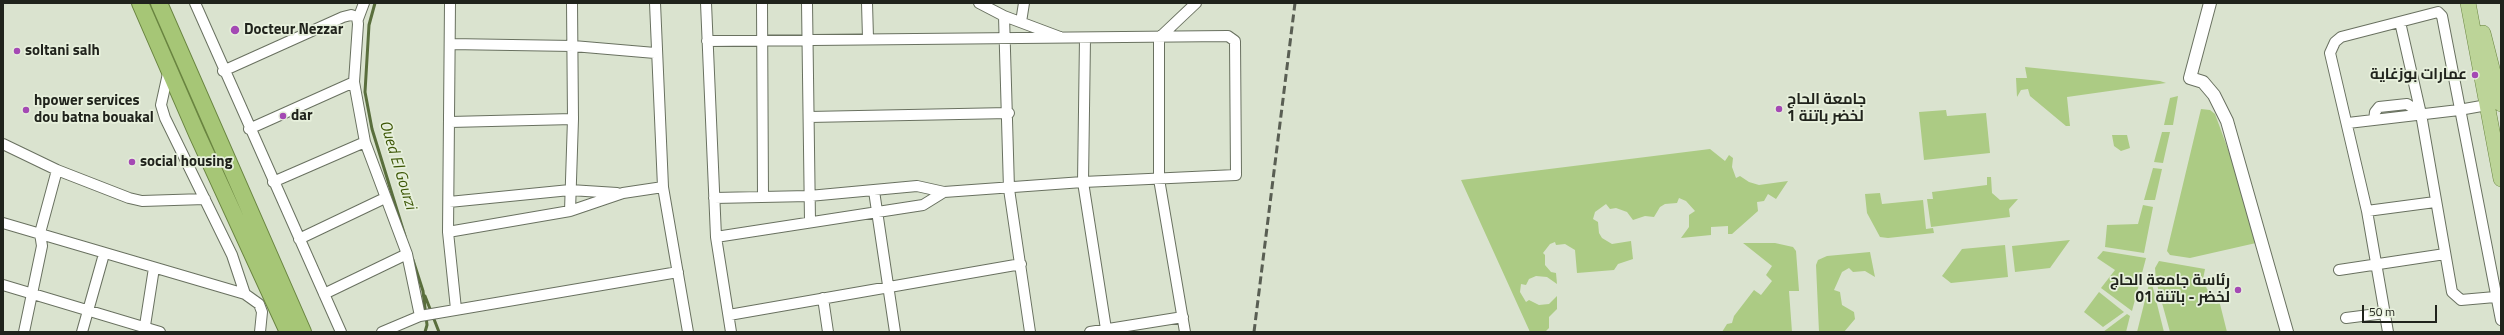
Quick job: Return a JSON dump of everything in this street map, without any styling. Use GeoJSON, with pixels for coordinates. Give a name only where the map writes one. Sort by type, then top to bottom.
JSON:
{"type":"FeatureCollection","features":[{"type":"Feature","properties":{"kind":"highway"},"geometry":{"type":"LineString","coordinates":[[140,3],[288,332]]}},
{"type":"Feature","properties":{"kind":"highway"},"geometry":{"type":"LineString","coordinates":[[159,3],[303,332]]}},
{"type":"Feature","properties":{"kind":"main road"},"geometry":{"type":"LineString","coordinates":[[2468,3],[2494,105]]}},
{"type":"Feature","properties":{"kind":"main road"},"geometry":{"type":"LineString","coordinates":[[2478,3],[2494,105],[2501,179]]}},
{"type":"Feature","properties":{"kind":"street"},"geometry":{"type":"LineString","coordinates":[[195,3],[249,129],[341,332]]}},
{"type":"Feature","properties":{"kind":"street"},"geometry":{"type":"LineString","coordinates":[[364,3],[358,19],[354,82],[366,142],[385,198],[407,254],[423,315]]}},
{"type":"Feature","properties":{"kind":"street"},"geometry":{"type":"LineString","coordinates":[[450,3],[448,232],[456,309]]}},
{"type":"Feature","properties":{"kind":"street"},"geometry":{"type":"LineString","coordinates":[[570,210],[574,119],[572,3]]}},
{"type":"Feature","properties":{"kind":"street"},"geometry":{"type":"LineString","coordinates":[[655,3],[655,53],[663,187],[688,332]]}},
{"type":"Feature","properties":{"kind":"street"},"geometry":{"type":"LineString","coordinates":[[706,3],[716,237],[731,332]]}},
{"type":"Feature","properties":{"kind":"street"},"geometry":{"type":"LineString","coordinates":[[762,3],[763,197]]}},
{"type":"Feature","properties":{"kind":"street"},"geometry":{"type":"LineString","coordinates":[[807,3],[810,220]]}},
{"type":"Feature","properties":{"kind":"street"},"geometry":{"type":"LineString","coordinates":[[867,3],[868,38]]}},
{"type":"Feature","properties":{"kind":"street"},"geometry":{"type":"LineString","coordinates":[[980,3],[1004,16],[1064,39]]}},
{"type":"Feature","properties":{"kind":"street"},"geometry":{"type":"LineString","coordinates":[[1021,22],[1024,3]]}},
{"type":"Feature","properties":{"kind":"street"},"geometry":{"type":"LineString","coordinates":[[1185,332],[1159,179],[1159,38],[1196,3]]}},
{"type":"Feature","properties":{"kind":"street"},"geometry":{"type":"LineString","coordinates":[[2210,3],[2190,78],[2203,82],[2214,95],[2227,121],[2287,332]]}},
{"type":"Feature","properties":{"kind":"street"},"geometry":{"type":"LineString","coordinates":[[2388,332],[2367,211],[2348,123],[2330,53],[2332,47],[2341,37],[2438,12],[2441,14],[2495,297],[2501,320]]}},
{"type":"Feature","properties":{"kind":"street"},"geometry":{"type":"LineString","coordinates":[[224,71],[343,17],[354,15],[358,19]]}},
{"type":"Feature","properties":{"kind":"street"},"geometry":{"type":"LineString","coordinates":[[1004,16],[1006,40],[1009,189],[1030,332]]}},
{"type":"Feature","properties":{"kind":"street"},"geometry":{"type":"LineString","coordinates":[[2400,22],[2452,292],[2461,300],[2495,297]]}},
{"type":"Feature","properties":{"kind":"street"},"geometry":{"type":"LineString","coordinates":[[707,41],[868,38],[1006,40],[1228,36],[1235,40],[1236,175],[1083,182],[1009,189],[944,192],[917,186],[809,196],[714,198]]}},
{"type":"Feature","properties":{"kind":"street"},"geometry":{"type":"LineString","coordinates":[[1085,38],[1083,182],[1106,330]]}},
{"type":"Feature","properties":{"kind":"street"},"geometry":{"type":"LineString","coordinates":[[450,44],[573,46],[655,53]]}},
{"type":"Feature","properties":{"kind":"street"},"geometry":{"type":"LineString","coordinates":[[169,68],[161,105],[163,112],[232,255],[246,294]]}},
{"type":"Feature","properties":{"kind":"street"},"geometry":{"type":"LineString","coordinates":[[249,129],[354,82]]}},
{"type":"Feature","properties":{"kind":"street"},"geometry":{"type":"LineString","coordinates":[[2348,123],[2374,120],[2375,112],[2379,107],[2407,104],[2417,115]]}},
{"type":"Feature","properties":{"kind":"street"},"geometry":{"type":"LineString","coordinates":[[2417,115],[2494,105]]}},
{"type":"Feature","properties":{"kind":"street"},"geometry":{"type":"LineString","coordinates":[[809,117],[1008,114]]}},
{"type":"Feature","properties":{"kind":"street"},"geometry":{"type":"LineString","coordinates":[[450,122],[574,119]]}},
{"type":"Feature","properties":{"kind":"street"},"geometry":{"type":"LineString","coordinates":[[273,182],[366,142]]}},
{"type":"Feature","properties":{"kind":"street"},"geometry":{"type":"LineString","coordinates":[[3,144],[56,170],[142,201],[206,199]]}},
{"type":"Feature","properties":{"kind":"street"},"geometry":{"type":"LineString","coordinates":[[24,332],[42,246],[40,234],[56,170]]}},
{"type":"Feature","properties":{"kind":"street"},"geometry":{"type":"LineString","coordinates":[[448,232],[570,210],[623,193],[663,187]]}},
{"type":"Feature","properties":{"kind":"street"},"geometry":{"type":"LineString","coordinates":[[449,202],[570,190],[623,193]]}},
{"type":"Feature","properties":{"kind":"street"},"geometry":{"type":"LineString","coordinates":[[874,191],[895,332]]}},
{"type":"Feature","properties":{"kind":"street"},"geometry":{"type":"LineString","coordinates":[[716,237],[810,220],[923,205],[944,192]]}},
{"type":"Feature","properties":{"kind":"street"},"geometry":{"type":"LineString","coordinates":[[299,239],[385,198]]}},
{"type":"Feature","properties":{"kind":"street"},"geometry":{"type":"LineString","coordinates":[[2367,211],[2435,202]]}},
{"type":"Feature","properties":{"kind":"street"},"geometry":{"type":"LineString","coordinates":[[3,223],[104,254],[246,294],[259,304],[262,312],[260,332]]}},
{"type":"Feature","properties":{"kind":"street"},"geometry":{"type":"LineString","coordinates":[[82,332],[104,254]]}},
{"type":"Feature","properties":{"kind":"street"},"geometry":{"type":"LineString","coordinates":[[324,294],[407,254]]}},
{"type":"Feature","properties":{"kind":"street"},"geometry":{"type":"LineString","coordinates":[[2339,270],[2445,254]]}},
{"type":"Feature","properties":{"kind":"street"},"geometry":{"type":"LineString","coordinates":[[729,315],[1020,264]]}},
{"type":"Feature","properties":{"kind":"street"},"geometry":{"type":"LineString","coordinates":[[145,330],[154,268]]}},
{"type":"Feature","properties":{"kind":"street"},"geometry":{"type":"LineString","coordinates":[[382,332],[423,315],[678,272]]}},
{"type":"Feature","properties":{"kind":"street"},"geometry":{"type":"LineString","coordinates":[[3,285],[145,330],[160,332]]}},
{"type":"Feature","properties":{"kind":"street"},"geometry":{"type":"LineString","coordinates":[[259,304],[270,292]]}},
{"type":"Feature","properties":{"kind":"street"},"geometry":{"type":"LineString","coordinates":[[823,298],[828,332]]}},
{"type":"Feature","properties":{"kind":"street"},"geometry":{"type":"LineString","coordinates":[[2346,318],[2385,313]]}},
{"type":"Feature","properties":{"kind":"street"},"geometry":{"type":"LineString","coordinates":[[1090,332],[1182,317]]}},
{"type":"Feature","properties":{"kind":"green space"},"geometry":{"type":"Polygon","coordinates":[[[2025,67],[2160,81],[2166,83],[2067,97],[2070,126],[2066,126],[2030,96],[2028,89],[2021,90],[2017,97],[2016,78],[2027,78],[2025,67]]]}},
{"type":"Feature","properties":{"kind":"green space"},"geometry":{"type":"Polygon","coordinates":[[[2178,96],[2173,125],[2164,125],[2170,98],[2178,96]]]}},
{"type":"Feature","properties":{"kind":"green space"},"geometry":{"type":"Polygon","coordinates":[[[2201,109],[2210,110],[2215,114],[2240,182],[2256,243],[2190,258],[2170,255],[2167,251],[2201,109]]]}},
{"type":"Feature","properties":{"kind":"green space"},"geometry":{"type":"Polygon","coordinates":[[[1946,110],[1947,116],[1986,113],[1990,153],[1924,160],[1919,112],[1946,110]]]}},
{"type":"Feature","properties":{"kind":"green space"},"geometry":{"type":"Polygon","coordinates":[[[2162,132],[2170,132],[2163,163],[2154,162],[2162,132]]]}},
{"type":"Feature","properties":{"kind":"green space"},"geometry":{"type":"Polygon","coordinates":[[[2112,135],[2127,135],[2130,148],[2121,151],[2114,146],[2112,135]]]}},
{"type":"Feature","properties":{"kind":"green space"},"geometry":{"type":"Polygon","coordinates":[[[1710,149],[1725,161],[1729,155],[1733,158],[1732,167],[1736,178],[1740,176],[1749,182],[1759,185],[1788,181],[1776,199],[1768,194],[1764,201],[1757,202],[1758,211],[1732,234],[1728,234],[1728,226],[1711,227],[1711,235],[1681,238],[1689,227],[1689,215],[1695,211],[1686,201],[1679,198],[1677,203],[1665,204],[1660,207],[1654,217],[1645,216],[1633,220],[1627,212],[1616,208],[1610,209],[1606,204],[1595,212],[1593,219],[1598,222],[1599,233],[1602,238],[1612,244],[1631,241],[1633,259],[1618,264],[1614,270],[1577,273],[1575,250],[1565,244],[1556,245],[1555,242],[1550,244],[1543,253],[1545,255],[1545,265],[1551,272],[1556,273],[1557,284],[1547,277],[1536,276],[1529,279],[1526,285],[1521,284],[1520,292],[1526,302],[1529,300],[1539,305],[1549,304],[1557,296],[1557,309],[1549,317],[1549,328],[1545,332],[1530,332],[1461,180],[1710,149]]]}},
{"type":"Feature","properties":{"kind":"green space"},"geometry":{"type":"Polygon","coordinates":[[[2153,168],[2162,169],[2155,200],[2144,200],[2153,168]]]}},
{"type":"Feature","properties":{"kind":"green space"},"geometry":{"type":"Polygon","coordinates":[[[1987,177],[1991,177],[1992,193],[2000,200],[2018,199],[2009,209],[2010,217],[1931,227],[1927,199],[1933,199],[1932,192],[1987,185],[1987,177]]]}},
{"type":"Feature","properties":{"kind":"green space"},"geometry":{"type":"Polygon","coordinates":[[[1880,193],[1882,204],[1923,200],[1926,229],[1933,228],[1934,233],[1888,238],[1880,237],[1867,213],[1865,194],[1880,193]]]}},
{"type":"Feature","properties":{"kind":"green space"},"geometry":{"type":"Polygon","coordinates":[[[2143,205],[2153,207],[2144,253],[2105,247],[2107,225],[2138,224],[2143,205]]]}},
{"type":"Feature","properties":{"kind":"green space"},"geometry":{"type":"Polygon","coordinates":[[[2070,240],[2050,268],[2015,272],[2012,246],[2070,240]]]}},
{"type":"Feature","properties":{"kind":"green space"},"geometry":{"type":"Polygon","coordinates":[[[1743,243],[1775,243],[1793,247],[1796,251],[1799,291],[1789,291],[1792,332],[1722,332],[1727,324],[1732,323],[1734,316],[1754,290],[1761,295],[1772,281],[1766,275],[1772,266],[1743,243]]]}},
{"type":"Feature","properties":{"kind":"green space"},"geometry":{"type":"Polygon","coordinates":[[[2005,245],[2008,277],[1951,283],[1942,276],[1962,249],[2005,245]]]}},
{"type":"Feature","properties":{"kind":"green space"},"geometry":{"type":"Polygon","coordinates":[[[2103,251],[2146,258],[2132,311],[2101,288],[2115,270],[2097,258],[2103,251]]]}},
{"type":"Feature","properties":{"kind":"green space"},"geometry":{"type":"Polygon","coordinates":[[[1870,252],[1875,277],[1865,271],[1853,272],[1849,268],[1842,272],[1834,290],[1840,292],[1842,305],[1854,312],[1855,319],[1844,332],[1819,332],[1816,265],[1818,260],[1827,256],[1870,252]]]}},
{"type":"Feature","properties":{"kind":"green space"},"geometry":{"type":"Polygon","coordinates":[[[2159,261],[2205,269],[2203,279],[2207,289],[2219,300],[2227,332],[2170,332],[2156,281],[2155,268],[2159,261]]]}},
{"type":"Feature","properties":{"kind":"green space"},"geometry":{"type":"Polygon","coordinates":[[[2149,284],[2152,284],[2164,332],[2137,332],[2149,284]]]}},
{"type":"Feature","properties":{"kind":"green space"},"geometry":{"type":"Polygon","coordinates":[[[2099,292],[2124,312],[2103,327],[2084,312],[2099,292]]]}},
{"type":"Feature","properties":{"kind":"green space"},"geometry":{"type":"Polygon","coordinates":[[[2127,314],[2130,316],[2126,332],[2103,332],[2127,314]]]}},
{"type":"Feature","properties":{"kind":"waterway","name":"Oued El Gourzi"},"geometry":{"type":"LineString","coordinates":[[375,3],[369,25],[365,92],[372,129],[405,236]]}},
{"type":"Feature","properties":{"kind":"waterway","name":"Oued El Gourzi"},"geometry":{"type":"LineString","coordinates":[[413,260],[423,291],[427,325],[425,332]]}},
{"type":"Feature","properties":{"kind":"waterway"},"geometry":{"type":"LineString","coordinates":[[425,296],[439,332]]}},
{"type":"Feature","properties":{"kind":"railway"},"geometry":{"type":"LineString","coordinates":[[1254,332],[1295,3]]}},
{"type":"Feature","properties":{"kind":"place","name":"Docteur Nezzar"},"geometry":{"type":"Point","coordinates":[235,30]}},
{"type":"Feature","properties":{"kind":"place","name":"soltani salh"},"geometry":{"type":"Point","coordinates":[17,51]}},
{"type":"Feature","properties":{"kind":"place","name":"عمارات بوزغاية"},"geometry":{"type":"Point","coordinates":[2475,75]}},
{"type":"Feature","properties":{"kind":"place","name":"جامعة الحاج لخضر باتنة 1"},"geometry":{"type":"Point","coordinates":[1779,109]}},
{"type":"Feature","properties":{"kind":"place","name":"hpower services dou batna bouakal"},"geometry":{"type":"Point","coordinates":[26,110]}},
{"type":"Feature","properties":{"kind":"place","name":"dar"},"geometry":{"type":"Point","coordinates":[283,116]}},
{"type":"Feature","properties":{"kind":"place","name":"social housing"},"geometry":{"type":"Point","coordinates":[132,162]}},
{"type":"Feature","properties":{"kind":"place","name":"رئاسة جامعة الحاج لخضر - باتنة 01"},"geometry":{"type":"Point","coordinates":[2238,290]}}]}
